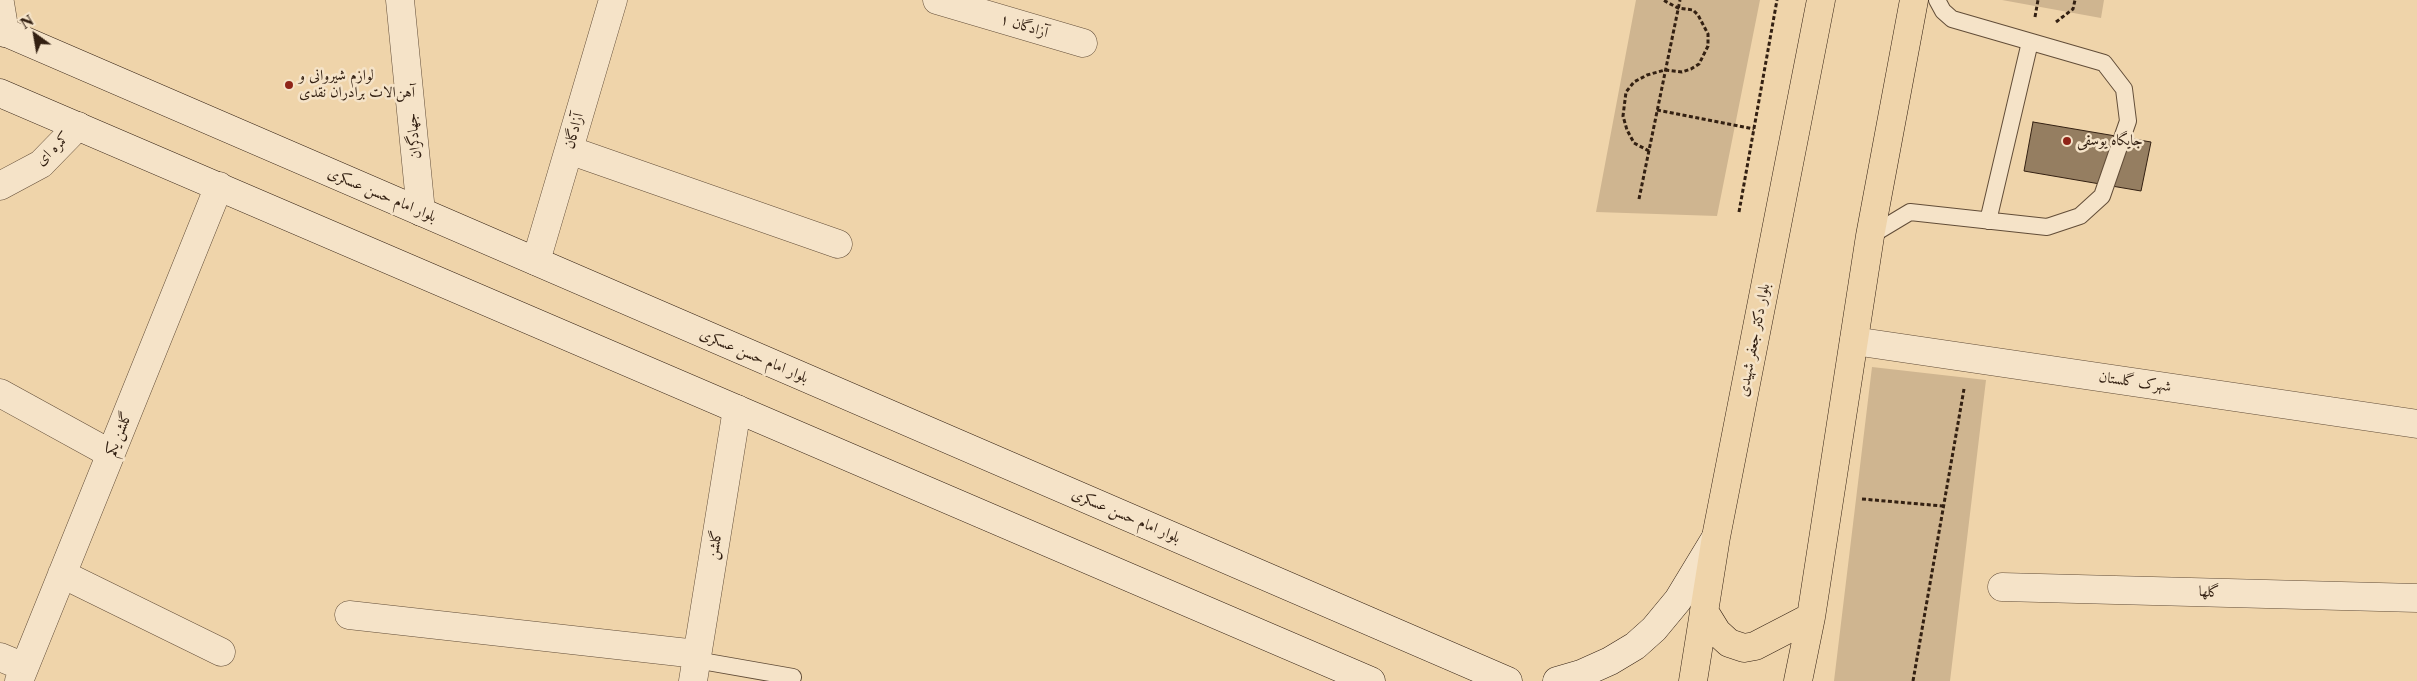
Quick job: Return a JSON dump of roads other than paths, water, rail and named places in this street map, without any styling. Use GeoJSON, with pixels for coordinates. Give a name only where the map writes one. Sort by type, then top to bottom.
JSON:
{"type":"FeatureCollection","features":[{"type":"Feature","properties":{"kind":"main road","name":"بلوار دکتر جعفر شهیدی"},"geometry":{"type":"LineString","coordinates":[[1693,681],[1716,537],[1821,0]]}},
{"type":"Feature","properties":{"kind":"main road"},"geometry":{"type":"LineString","coordinates":[[1798,681],[1811,616],[1828,496],[1870,236],[1914,0]]}},
{"type":"Feature","properties":{"kind":"main road"},"geometry":{"type":"LineString","coordinates":[[1704,611],[1717,632],[1729,643],[1744,648],[1755,646],[1811,616]]}},
{"type":"Feature","properties":{"kind":"street","name":"جهادگران"},"geometry":{"type":"LineString","coordinates":[[400,0],[422,212]]}},
{"type":"Feature","properties":{"kind":"street","name":"آزادگان"},"geometry":{"type":"LineString","coordinates":[[536,261],[613,0]]}},
{"type":"Feature","properties":{"kind":"street","name":"آزادگان ۱"},"geometry":{"type":"LineString","coordinates":[[937,0],[1083,43]]}},
{"type":"Feature","properties":{"kind":"street"},"geometry":{"type":"LineString","coordinates":[[0,3],[2,36]]}},
{"type":"Feature","properties":{"kind":"street","name":"بلوار امام حسن عسکری"},"geometry":{"type":"LineString","coordinates":[[2,36],[422,212],[1508,681]]}},
{"type":"Feature","properties":{"kind":"street"},"geometry":{"type":"LineString","coordinates":[[0,93],[1371,681]]}},
{"type":"Feature","properties":{"kind":"street","name":"کمره ای"},"geometry":{"type":"LineString","coordinates":[[0,186],[41,164],[78,126]]}},
{"type":"Feature","properties":{"kind":"street"},"geometry":{"type":"LineString","coordinates":[[569,150],[838,244]]}},
{"type":"Feature","properties":{"kind":"street","name":"گلشن یکم"},"geometry":{"type":"LineString","coordinates":[[22,674],[219,186]]}},
{"type":"Feature","properties":{"kind":"street","name":"شهرک گلستان"},"geometry":{"type":"LineString","coordinates":[[1854,341],[2417,424]]}},
{"type":"Feature","properties":{"kind":"street"},"geometry":{"type":"LineString","coordinates":[[0,393],[111,454]]}},
{"type":"Feature","properties":{"kind":"street","name":"گلشن"},"geometry":{"type":"LineString","coordinates":[[696,665],[737,409]]}},
{"type":"Feature","properties":{"kind":"street"},"geometry":{"type":"LineString","coordinates":[[1557,681],[1581,674],[1610,661],[1635,646],[1654,629],[1678,600],[1716,537]]}},
{"type":"Feature","properties":{"kind":"street"},"geometry":{"type":"LineString","coordinates":[[62,574],[221,652]]}},
{"type":"Feature","properties":{"kind":"street","name":"گلها"},"geometry":{"type":"LineString","coordinates":[[2002,587],[2417,598]]}},
{"type":"Feature","properties":{"kind":"street"},"geometry":{"type":"LineString","coordinates":[[349,616],[696,665]]}},
{"type":"Feature","properties":{"kind":"street"},"geometry":{"type":"LineString","coordinates":[[0,657],[22,674]]}},
{"type":"Feature","properties":{"kind":"lane"},"geometry":{"type":"LineString","coordinates":[[1870,236],[1910,212],[2047,227],[2080,216],[2102,196],[2128,121],[2124,90],[2104,62],[1952,19],[1943,11],[1937,0]]}},
{"type":"Feature","properties":{"kind":"lane"},"geometry":{"type":"LineString","coordinates":[[1988,221],[2030,42]]}},
{"type":"Feature","properties":{"kind":"lane"},"geometry":{"type":"LineString","coordinates":[[696,665],[793,677]]}},
{"type":"Feature","properties":{"kind":"place","name":"لوازم شیروانی و آهن‌الات برادران نقدی"},"geometry":{"type":"Point","coordinates":[289,85]}},
{"type":"Feature","properties":{"kind":"place","name":"جایگاه یوسفی"},"geometry":{"type":"Point","coordinates":[2067,141]}}]}
